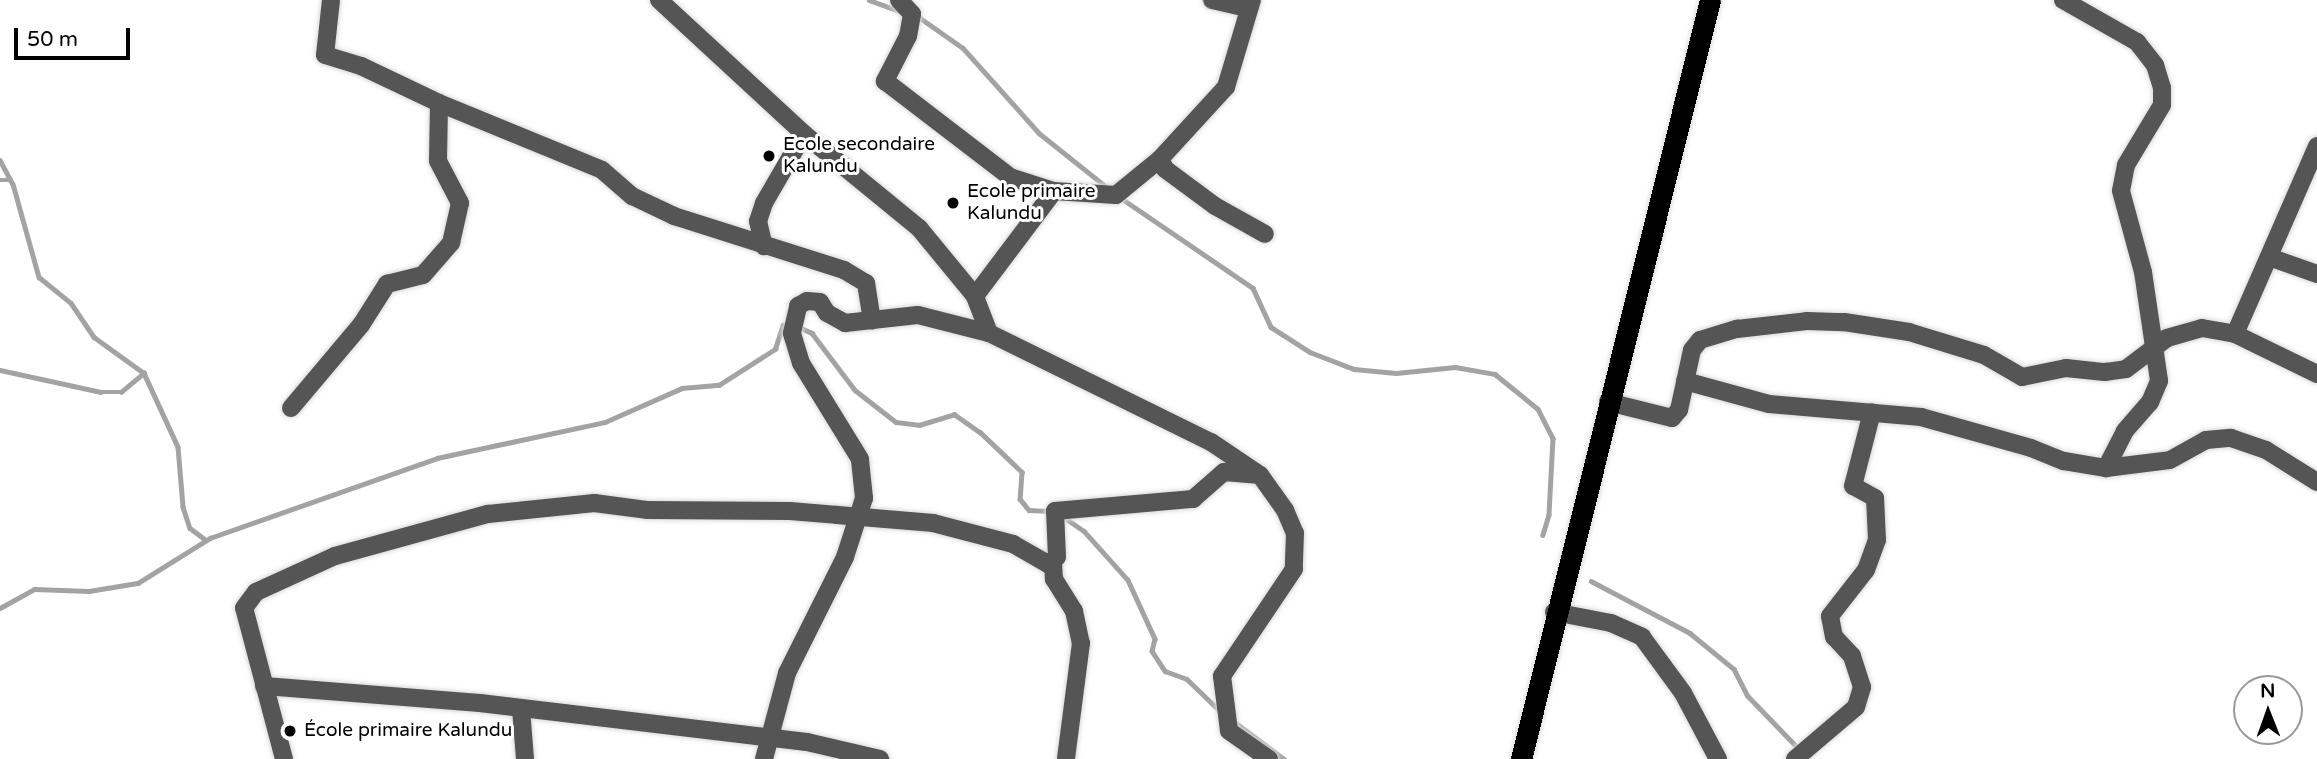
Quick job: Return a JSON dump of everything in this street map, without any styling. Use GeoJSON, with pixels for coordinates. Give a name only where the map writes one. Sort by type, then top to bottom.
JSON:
{"type":"FeatureCollection","features":[{"type":"Feature","properties":{"kind":"highway"},"geometry":{"type":"LineString","coordinates":[[1521,759],[1554,612],[1710,0]]}},
{"type":"Feature","properties":{"kind":"street"},"geometry":{"type":"LineString","coordinates":[[331,0],[325,55],[373,71],[439,103],[602,170],[632,196],[674,216],[764,246],[825,261],[866,283],[872,321]]}},
{"type":"Feature","properties":{"kind":"street"},"geometry":{"type":"LineString","coordinates":[[659,0],[803,134],[919,228],[975,296],[989,333]]}},
{"type":"Feature","properties":{"kind":"street"},"geometry":{"type":"LineString","coordinates":[[900,0],[912,15],[908,36],[885,80],[1010,177],[1055,191],[1116,195],[1160,159],[1226,87],[1250,4],[1212,0]]}},
{"type":"Feature","properties":{"kind":"street"},"geometry":{"type":"LineString","coordinates":[[2063,0],[2137,41],[2155,65],[2162,88],[2162,105],[2126,165],[2121,191],[2143,272],[2147,317],[2155,346],[2159,381],[2150,402],[2124,431],[2106,468]]}},
{"type":"Feature","properties":{"kind":"street"},"geometry":{"type":"LineString","coordinates":[[291,408],[361,325],[387,284],[423,275],[451,243],[460,203],[438,161],[439,103]]}},
{"type":"Feature","properties":{"kind":"street"},"geometry":{"type":"LineString","coordinates":[[764,246],[758,221],[764,203],[803,134]]}},
{"type":"Feature","properties":{"kind":"street"},"geometry":{"type":"LineString","coordinates":[[2235,334],[2317,146]]}},
{"type":"Feature","properties":{"kind":"street"},"geometry":{"type":"LineString","coordinates":[[1160,159],[1165,169],[1215,206],[1265,234]]}},
{"type":"Feature","properties":{"kind":"street"},"geometry":{"type":"LineString","coordinates":[[975,296],[1055,191]]}},
{"type":"Feature","properties":{"kind":"street"},"geometry":{"type":"LineString","coordinates":[[2269,257],[2317,274]]}},
{"type":"Feature","properties":{"kind":"street"},"geometry":{"type":"LineString","coordinates":[[764,759],[802,637],[845,557],[860,517],[865,476],[860,459],[811,385],[792,333],[798,306],[807,301],[820,302],[827,313],[845,323],[918,315],[989,333],[1211,442],[1260,475],[1285,510],[1295,533],[1294,569],[1222,676],[1224,706],[1230,731],[1269,759]]}},
{"type":"Feature","properties":{"kind":"street"},"geometry":{"type":"LineString","coordinates":[[1608,402],[1672,418],[1692,350],[1700,340],[1773,323],[1844,322],[1899,330],[1984,355],[2022,377],[2066,368],[2105,372],[2126,369],[2144,360],[2155,346],[2185,329],[2235,334],[2317,374]]}},
{"type":"Feature","properties":{"kind":"street"},"geometry":{"type":"LineString","coordinates":[[1685,381],[1769,404],[1934,420],[2064,461],[2106,468],[2170,460],[2217,437],[2266,450],[2317,482]]}},
{"type":"Feature","properties":{"kind":"street"},"geometry":{"type":"LineString","coordinates":[[1795,759],[1856,707],[1860,694],[1852,656],[1834,636],[1830,616],[1866,570],[1877,540],[1875,498],[1853,486],[1872,412]]}},
{"type":"Feature","properties":{"kind":"street"},"geometry":{"type":"LineString","coordinates":[[1066,759],[1082,643],[1074,611],[1054,579],[1053,562],[1059,543],[1053,533],[1055,511],[1193,499],[1224,472],[1260,475]]}},
{"type":"Feature","properties":{"kind":"street"},"geometry":{"type":"LineString","coordinates":[[284,759],[243,615],[256,592],[335,556],[452,523],[540,505],[594,503],[647,510],[743,508],[933,523],[993,537],[1037,560],[1053,562]]}},
{"type":"Feature","properties":{"kind":"street"},"geometry":{"type":"LineString","coordinates":[[1554,612],[1611,623],[1642,637],[1683,693],[1718,759]]}},
{"type":"Feature","properties":{"kind":"street"},"geometry":{"type":"LineString","coordinates":[[264,686],[521,709],[769,740],[836,745],[880,759]]}},
{"type":"Feature","properties":{"kind":"street"},"geometry":{"type":"LineString","coordinates":[[521,709],[525,759]]}},
{"type":"Feature","properties":{"kind":"waterway"},"geometry":{"type":"LineString","coordinates":[[869,0],[900,11]]}},
{"type":"Feature","properties":{"kind":"waterway"},"geometry":{"type":"LineString","coordinates":[[916,15],[963,48],[1039,133],[1108,188]]}},
{"type":"Feature","properties":{"kind":"waterway"},"geometry":{"type":"LineString","coordinates":[[0,160],[13,184],[39,277],[71,303],[94,337],[144,373],[178,447],[183,507],[190,528],[206,540]]}},
{"type":"Feature","properties":{"kind":"waterway"},"geometry":{"type":"LineString","coordinates":[[0,180],[11,180]]}},
{"type":"Feature","properties":{"kind":"waterway"},"geometry":{"type":"LineString","coordinates":[[1121,198],[1253,288],[1271,327],[1310,352],[1354,369],[1396,373],[1455,367],[1495,374],[1538,409],[1553,438],[1549,515],[1543,535]]}},
{"type":"Feature","properties":{"kind":"waterway"},"geometry":{"type":"LineString","coordinates":[[0,608],[34,589],[89,591],[138,583],[210,538],[437,458],[605,422],[682,388],[719,385],[775,349],[783,325],[789,325]]}},
{"type":"Feature","properties":{"kind":"waterway"},"geometry":{"type":"LineString","coordinates":[[797,326],[812,333],[855,390],[896,422],[919,425],[954,414],[980,432],[1022,472],[1020,499],[1029,510],[1050,511]]}},
{"type":"Feature","properties":{"kind":"waterway"},"geometry":{"type":"LineString","coordinates":[[0,370],[101,392],[121,392],[144,373]]}},
{"type":"Feature","properties":{"kind":"waterway"},"geometry":{"type":"LineString","coordinates":[[1061,515],[1084,531],[1128,580],[1155,639],[1152,651],[1165,671],[1187,679],[1220,711]]}},
{"type":"Feature","properties":{"kind":"waterway"},"geometry":{"type":"LineString","coordinates":[[1591,581],[1690,633],[1734,669],[1748,696],[1801,751]]}},
{"type":"Feature","properties":{"kind":"waterway"},"geometry":{"type":"LineString","coordinates":[[1232,720],[1284,759]]}},
{"type":"Feature","properties":{"kind":"place","name":"Ecole secondaire Kalundu"},"geometry":{"type":"Point","coordinates":[769,156]}},
{"type":"Feature","properties":{"kind":"place","name":"Ecole primaire Kalundu"},"geometry":{"type":"Point","coordinates":[953,203]}},
{"type":"Feature","properties":{"kind":"place","name":"École primaire Kalundu"},"geometry":{"type":"Point","coordinates":[290,731]}}]}
